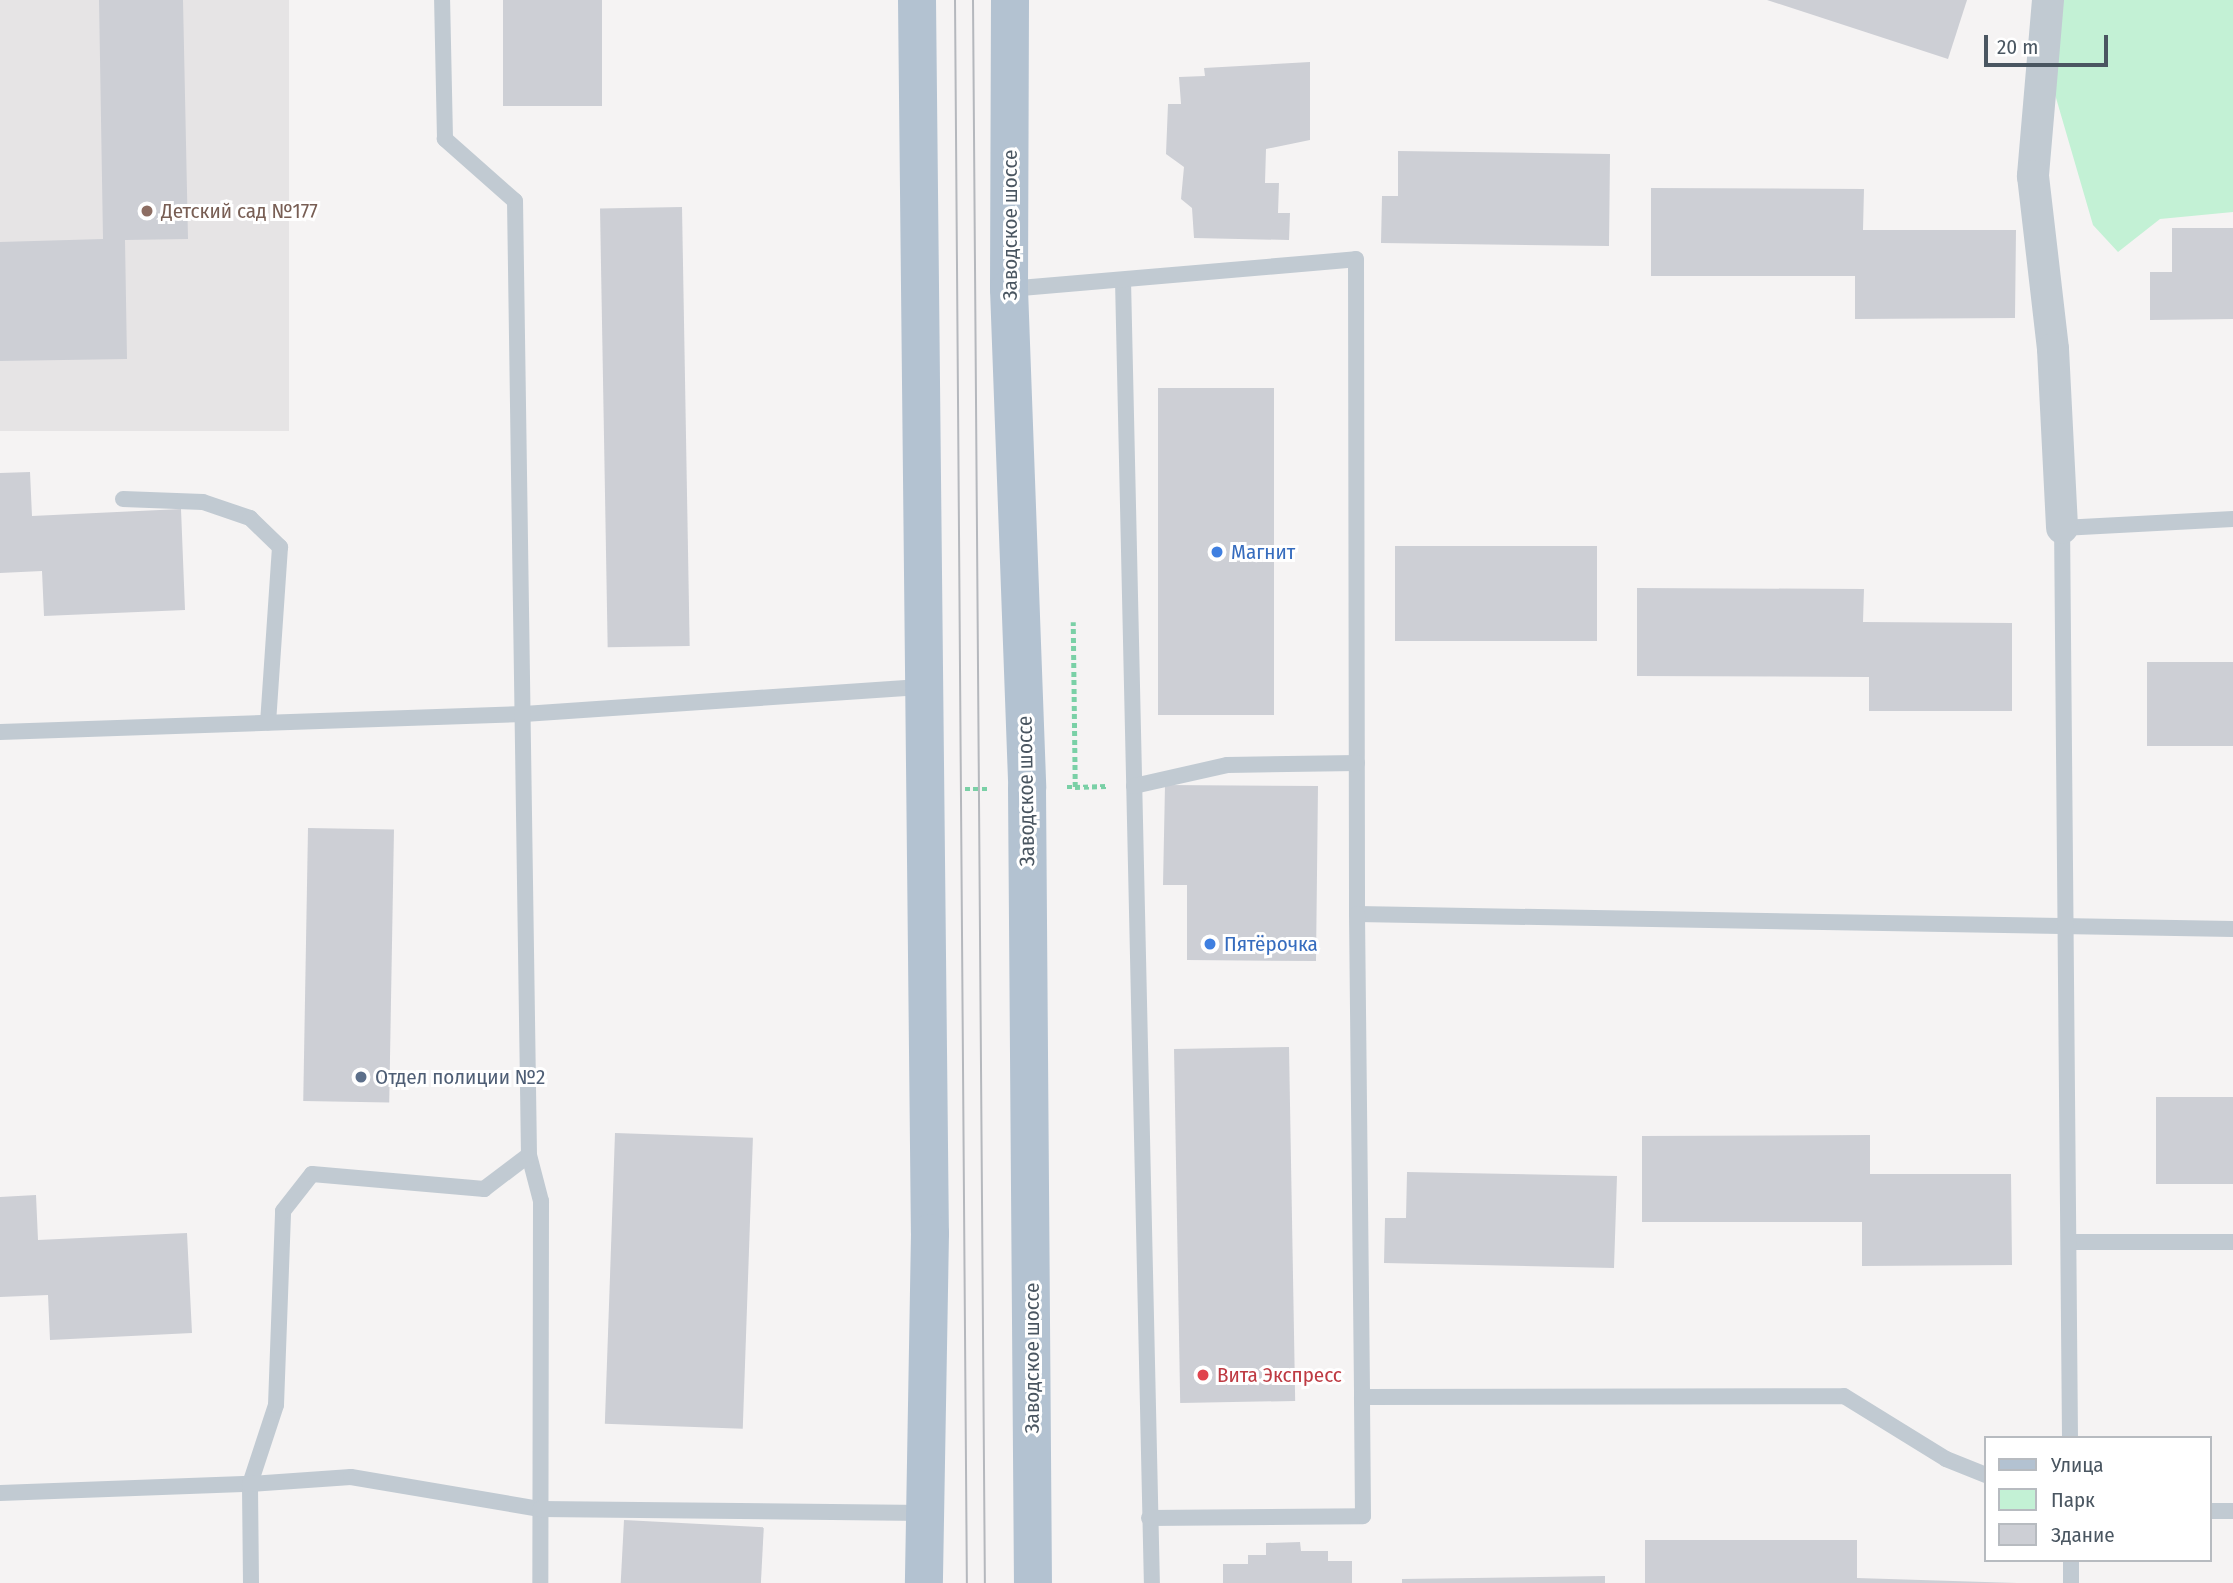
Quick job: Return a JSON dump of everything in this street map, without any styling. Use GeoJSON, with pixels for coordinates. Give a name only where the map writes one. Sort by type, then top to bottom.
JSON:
{"type":"FeatureCollection","features":[{"type":"Feature","properties":{"kind":"main road"},"geometry":{"type":"LineString","coordinates":[[917,0],[927,686],[923,1583]]}},
{"type":"Feature","properties":{"kind":"main road","name":"Заводское шоссе"},"geometry":{"type":"LineString","coordinates":[[1010,0],[1009,289],[1027,788],[1033,1583]]}},
{"type":"Feature","properties":{"kind":"street"},"geometry":{"type":"LineString","coordinates":[[2048,0],[2033,176],[2053,349],[2062,527]]}},
{"type":"Feature","properties":{"kind":"lane"},"geometry":{"type":"LineString","coordinates":[[442,0],[444,139],[515,201],[529,1155],[541,1201],[540,1583]]}},
{"type":"Feature","properties":{"kind":"lane"},"geometry":{"type":"LineString","coordinates":[[1009,289],[1356,259],[1357,914],[1363,1516],[1149,1518]]}},
{"type":"Feature","properties":{"kind":"lane"},"geometry":{"type":"LineString","coordinates":[[1123,280],[1152,1583]]}},
{"type":"Feature","properties":{"kind":"lane"},"geometry":{"type":"LineString","coordinates":[[123,499],[203,502],[250,518],[280,547],[268,723]]}},
{"type":"Feature","properties":{"kind":"lane"},"geometry":{"type":"LineString","coordinates":[[2070,1436],[2063,926],[2062,527],[2233,519]]}},
{"type":"Feature","properties":{"kind":"lane"},"geometry":{"type":"LineString","coordinates":[[0,732],[524,714],[927,686]]}},
{"type":"Feature","properties":{"kind":"lane"},"geometry":{"type":"LineString","coordinates":[[1134,786],[1227,765],[1357,763]]}},
{"type":"Feature","properties":{"kind":"lane"},"geometry":{"type":"LineString","coordinates":[[1357,914],[2233,929]]}},
{"type":"Feature","properties":{"kind":"lane"},"geometry":{"type":"LineString","coordinates":[[251,1583],[250,1484],[276,1405],[283,1211],[312,1174],[484,1189],[529,1155]]}},
{"type":"Feature","properties":{"kind":"lane"},"geometry":{"type":"LineString","coordinates":[[2069,1242],[2233,1242]]}},
{"type":"Feature","properties":{"kind":"lane"},"geometry":{"type":"LineString","coordinates":[[1362,1397],[1844,1396],[1946,1459],[1984,1474]]}},
{"type":"Feature","properties":{"kind":"lane"},"geometry":{"type":"LineString","coordinates":[[0,1493],[250,1484],[351,1477],[540,1509],[925,1513]]}},
{"type":"Feature","properties":{"kind":"lane"},"geometry":{"type":"LineString","coordinates":[[2212,1511],[2233,1511]]}},
{"type":"Feature","properties":{"kind":"lane"},"geometry":{"type":"LineString","coordinates":[[2071,1562],[2071,1583]]}},
{"type":"Feature","properties":{"kind":"shaded area","name":"Детский сад №177"},"geometry":{"type":"Polygon","coordinates":[[[0,0],[289,0],[289,431],[0,431],[0,0]]]}},
{"type":"Feature","properties":{"kind":"green space"},"geometry":{"type":"Polygon","coordinates":[[[2046,0],[2233,0],[2233,212],[2160,219],[2118,252],[2093,225],[2054,91],[2046,0]]]}},
{"type":"Feature","properties":{"kind":"building"},"geometry":{"type":"Polygon","coordinates":[[[99,0],[183,0],[188,239],[125,240],[127,359],[0,361],[0,242],[103,239],[99,0]]]}},
{"type":"Feature","properties":{"kind":"building"},"geometry":{"type":"Polygon","coordinates":[[[503,0],[602,0],[602,106],[503,106],[503,0]]]}},
{"type":"Feature","properties":{"kind":"building"},"geometry":{"type":"Polygon","coordinates":[[[1767,0],[1967,0],[1948,59],[1767,0]]]}},
{"type":"Feature","properties":{"kind":"building"},"geometry":{"type":"Polygon","coordinates":[[[1310,62],[1310,140],[1266,149],[1265,183],[1279,183],[1278,213],[1290,213],[1289,240],[1194,238],[1192,208],[1181,199],[1184,167],[1166,154],[1168,104],[1181,104],[1179,77],[1205,76],[1204,68],[1310,62]]]}},
{"type":"Feature","properties":{"kind":"building"},"geometry":{"type":"Polygon","coordinates":[[[1398,151],[1610,154],[1609,246],[1381,243],[1382,196],[1398,196],[1398,151]]]}},
{"type":"Feature","properties":{"kind":"building"},"geometry":{"type":"Polygon","coordinates":[[[1651,188],[1864,189],[1863,230],[2016,230],[2015,318],[1855,319],[1855,276],[1651,276],[1651,188]]]}},
{"type":"Feature","properties":{"kind":"building"},"geometry":{"type":"Polygon","coordinates":[[[682,207],[690,646],[608,647],[600,208],[682,207]]]}},
{"type":"Feature","properties":{"kind":"building"},"geometry":{"type":"Polygon","coordinates":[[[2172,228],[2233,228],[2233,319],[2150,320],[2150,272],[2172,272],[2172,228]]]}},
{"type":"Feature","properties":{"kind":"building","name":"Магнит"},"geometry":{"type":"Polygon","coordinates":[[[1158,388],[1274,388],[1274,715],[1158,715],[1158,388]]]}},
{"type":"Feature","properties":{"kind":"building"},"geometry":{"type":"Polygon","coordinates":[[[30,472],[32,516],[181,509],[185,610],[44,616],[42,571],[0,573],[0,473],[30,472]]]}},
{"type":"Feature","properties":{"kind":"building"},"geometry":{"type":"Polygon","coordinates":[[[1395,546],[1597,546],[1597,641],[1395,641],[1395,546]]]}},
{"type":"Feature","properties":{"kind":"building"},"geometry":{"type":"Polygon","coordinates":[[[1637,588],[1864,589],[1863,622],[2012,623],[2012,711],[1869,711],[1869,677],[1637,676],[1637,588]]]}},
{"type":"Feature","properties":{"kind":"building"},"geometry":{"type":"Polygon","coordinates":[[[2147,662],[2233,662],[2233,746],[2147,746],[2147,662]]]}},
{"type":"Feature","properties":{"kind":"building"},"geometry":{"type":"Polygon","coordinates":[[[1165,785],[1318,786],[1316,961],[1187,960],[1187,885],[1163,885],[1165,785]]]}},
{"type":"Feature","properties":{"kind":"building"},"geometry":{"type":"Polygon","coordinates":[[[308,828],[394,830],[389,1102],[303,1101],[308,828]]]}},
{"type":"Feature","properties":{"kind":"building"},"geometry":{"type":"Polygon","coordinates":[[[1289,1047],[1295,1401],[1180,1403],[1174,1049],[1289,1047]]]}},
{"type":"Feature","properties":{"kind":"building"},"geometry":{"type":"Polygon","coordinates":[[[2156,1097],[2233,1097],[2233,1184],[2156,1184],[2156,1097]]]}},
{"type":"Feature","properties":{"kind":"building"},"geometry":{"type":"Polygon","coordinates":[[[615,1133],[753,1138],[743,1429],[605,1424],[615,1133]]]}},
{"type":"Feature","properties":{"kind":"building"},"geometry":{"type":"Polygon","coordinates":[[[1870,1135],[1870,1174],[2011,1174],[2012,1265],[1862,1266],[1862,1222],[1642,1222],[1642,1136],[1870,1135]]]}},
{"type":"Feature","properties":{"kind":"building"},"geometry":{"type":"Polygon","coordinates":[[[1407,1172],[1617,1176],[1614,1268],[1384,1263],[1385,1218],[1406,1218],[1407,1172]]]}},
{"type":"Feature","properties":{"kind":"building"},"geometry":{"type":"Polygon","coordinates":[[[36,1195],[38,1240],[187,1233],[192,1333],[50,1340],[48,1295],[0,1297],[0,1197],[36,1195]]]}},
{"type":"Feature","properties":{"kind":"building"},"geometry":{"type":"Polygon","coordinates":[[[624,1520],[764,1527],[761,1583],[621,1583],[624,1520]]]}},
{"type":"Feature","properties":{"kind":"building"},"geometry":{"type":"Polygon","coordinates":[[[1645,1540],[1857,1540],[1857,1578],[2017,1583],[1645,1583],[1645,1540]]]}},
{"type":"Feature","properties":{"kind":"building"},"geometry":{"type":"Polygon","coordinates":[[[1300,1542],[1301,1551],[1328,1551],[1328,1561],[1352,1561],[1352,1583],[1223,1583],[1223,1564],[1248,1564],[1248,1555],[1266,1555],[1266,1543],[1300,1542]]]}},
{"type":"Feature","properties":{"kind":"building"},"geometry":{"type":"Polygon","coordinates":[[[1605,1576],[1605,1583],[1402,1583],[1402,1579],[1605,1576]]]}},
{"type":"Feature","properties":{"kind":"tram line"},"geometry":{"type":"LineString","coordinates":[[955,0],[967,1583]]}},
{"type":"Feature","properties":{"kind":"tram line"},"geometry":{"type":"LineString","coordinates":[[973,0],[985,1583]]}},
{"type":"Feature","properties":{"kind":"place","name":"Детский сад №177"},"geometry":{"type":"Point","coordinates":[147,211]}},
{"type":"Feature","properties":{"kind":"place","name":"Магнит"},"geometry":{"type":"Point","coordinates":[1217,552]}},
{"type":"Feature","properties":{"kind":"place","name":"Пятёрочка"},"geometry":{"type":"Point","coordinates":[1210,944]}},
{"type":"Feature","properties":{"kind":"place","name":"Отдел полиции №2"},"geometry":{"type":"Point","coordinates":[361,1077]}},
{"type":"Feature","properties":{"kind":"place","name":"Вита Экспресс"},"geometry":{"type":"Point","coordinates":[1203,1375]}}]}
